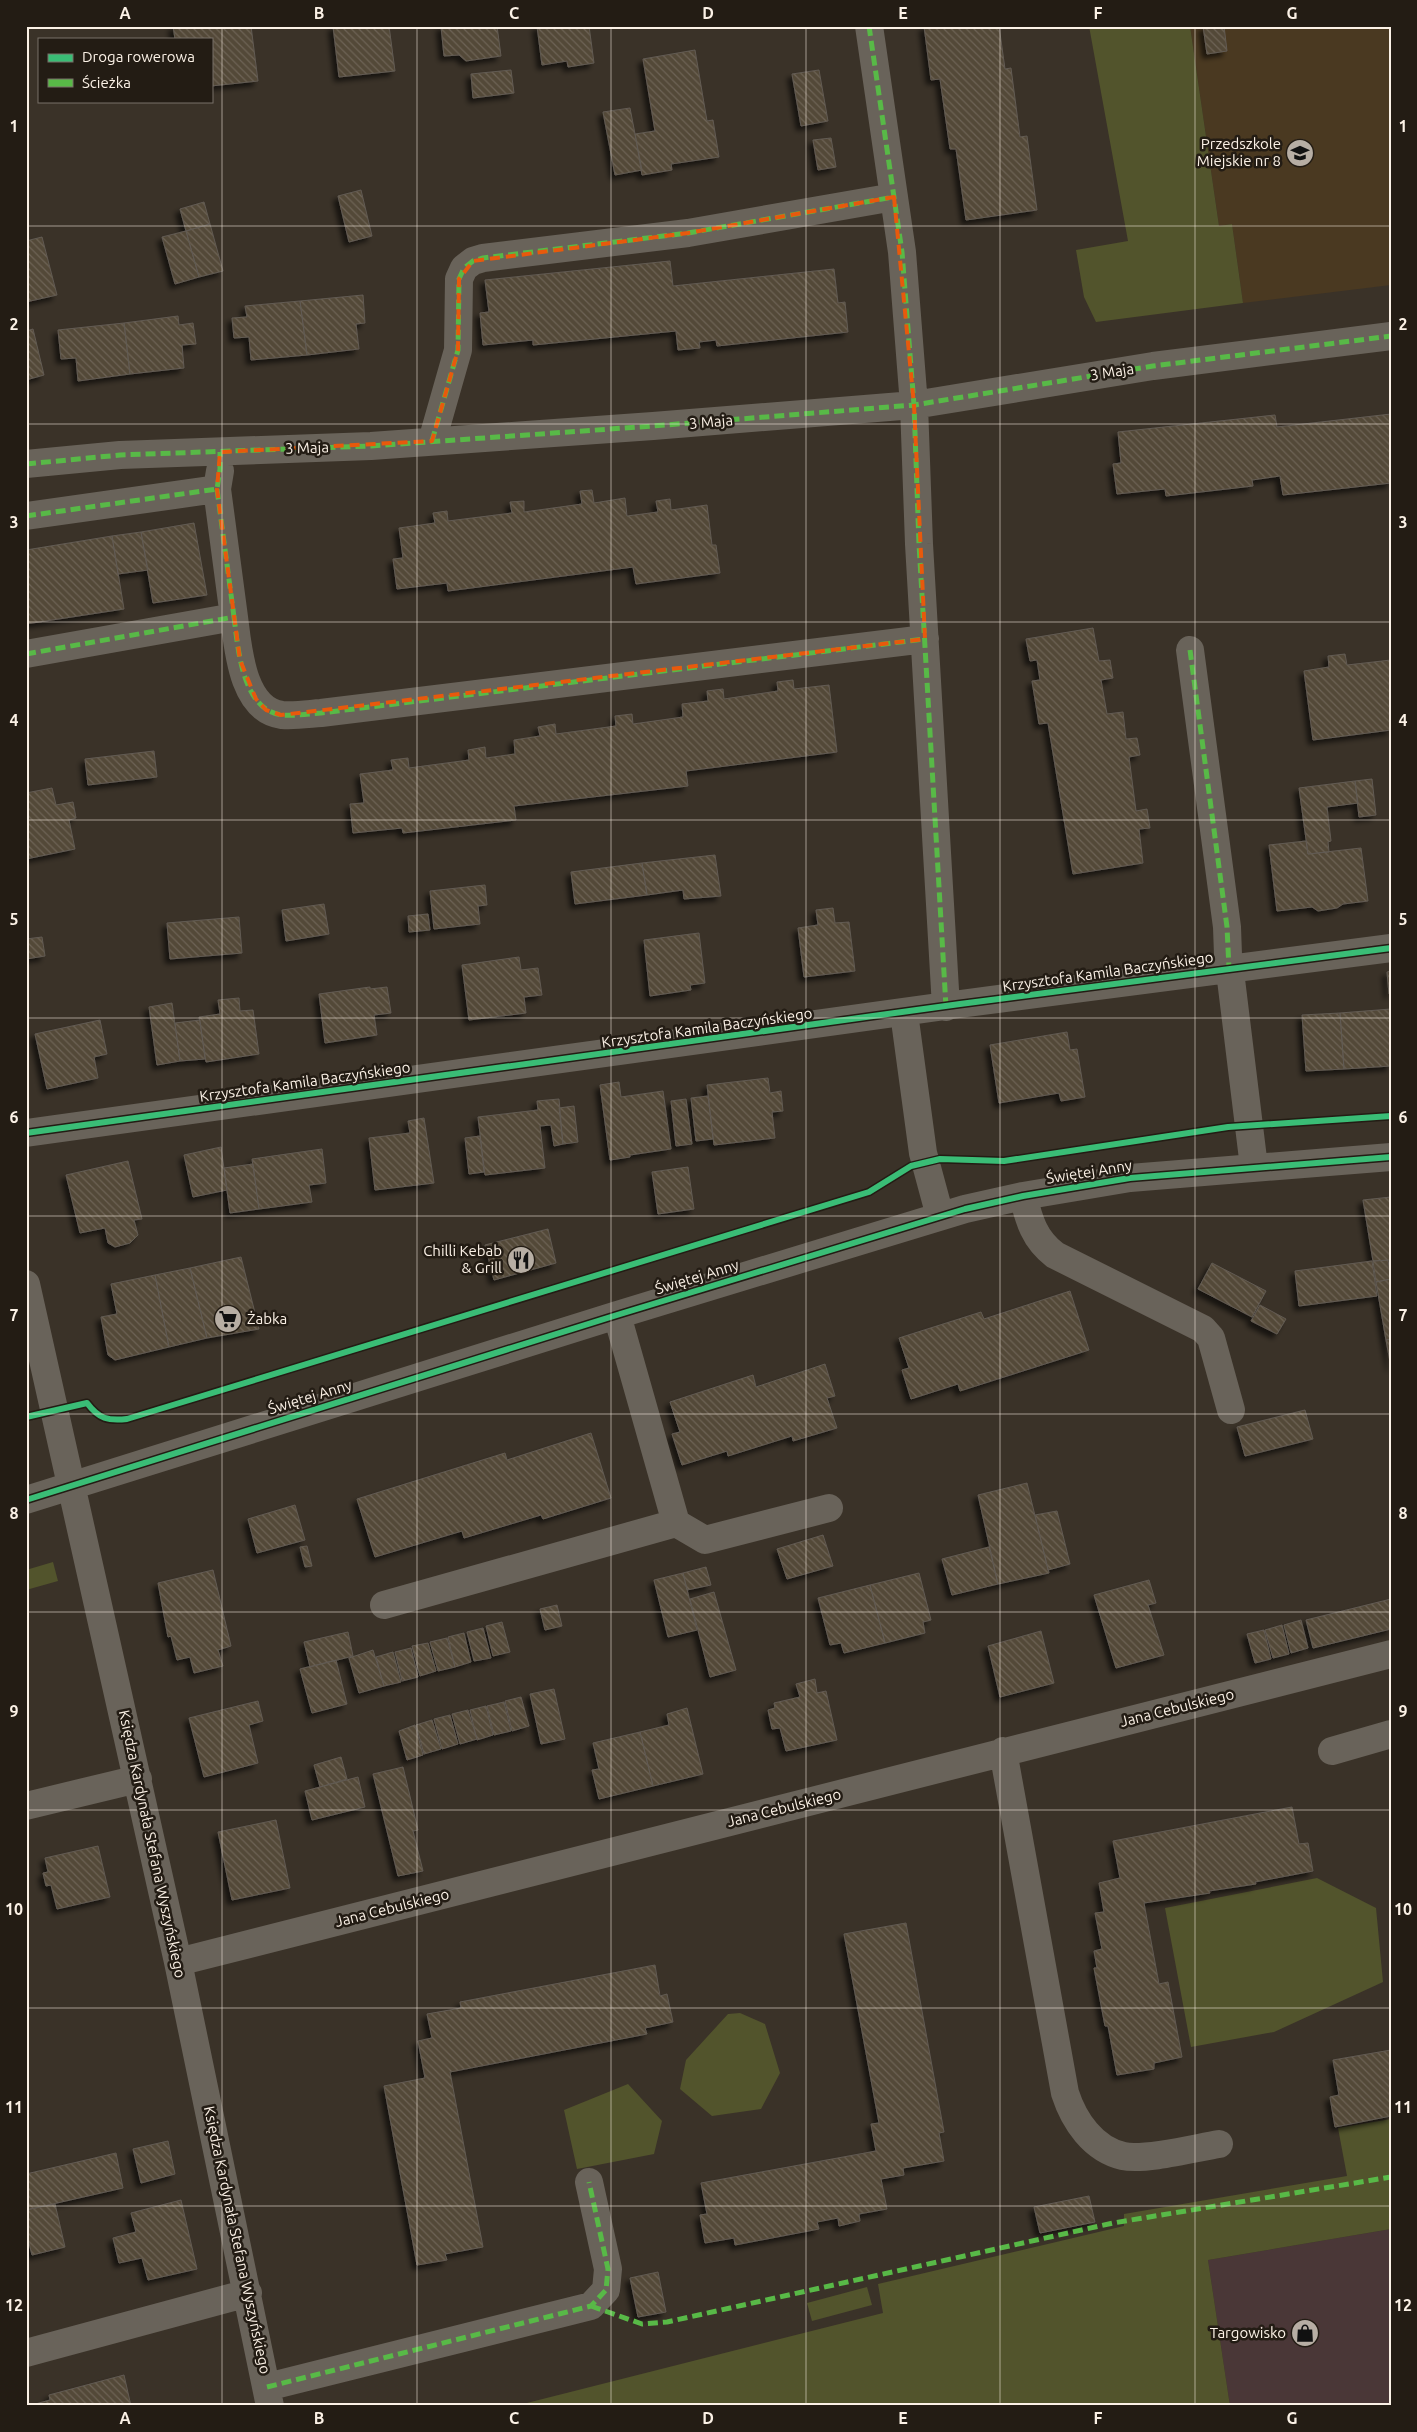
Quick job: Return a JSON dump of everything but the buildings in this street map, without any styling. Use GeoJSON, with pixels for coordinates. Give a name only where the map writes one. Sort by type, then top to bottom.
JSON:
{"type":"FeatureCollection","features":[{"type":"Feature","properties":{"kind":"street"},"geometry":{"type":"LineString","coordinates":[[869,26],[902,252],[914,405],[946,1007]]}},
{"type":"Feature","properties":{"kind":"street"},"geometry":{"type":"LineString","coordinates":[[432,441],[458,350],[459,279],[464,268],[473,261],[483,258],[688,234],[894,197]]}},
{"type":"Feature","properties":{"kind":"street","name":"3 Maja"},"geometry":{"type":"LineString","coordinates":[[26,464],[120,455],[432,441],[914,405],[1153,366],[1391,336]]}},
{"type":"Feature","properties":{"kind":"street"},"geometry":{"type":"LineString","coordinates":[[220,452],[217,489],[240,660],[246,681],[256,699],[266,710],[281,715],[340,711],[925,639]]}},
{"type":"Feature","properties":{"kind":"street"},"geometry":{"type":"LineString","coordinates":[[26,516],[217,489]]}},
{"type":"Feature","properties":{"kind":"street"},"geometry":{"type":"LineString","coordinates":[[26,654],[234,617]]}},
{"type":"Feature","properties":{"kind":"street"},"geometry":{"type":"LineString","coordinates":[[1190,650],[1226,927],[1229,968],[1254,1167]]}},
{"type":"Feature","properties":{"kind":"street","name":"Krzysztofa Kamila Baczyńskiego"},"geometry":{"type":"LineString","coordinates":[[26,1133],[1229,968],[1391,948]]}},
{"type":"Feature","properties":{"kind":"street"},"geometry":{"type":"LineString","coordinates":[[904,1013],[923,1153],[940,1216]]}},
{"type":"Feature","properties":{"kind":"street","name":"Świętej Anny"},"geometry":{"type":"LineString","coordinates":[[26,1500],[940,1216],[1023,1196],[1130,1178],[1391,1157]]}},
{"type":"Feature","properties":{"kind":"street"},"geometry":{"type":"LineString","coordinates":[[1023,1196],[1034,1232],[1039,1241],[1055,1255],[1203,1329],[1211,1338],[1231,1410]]}},
{"type":"Feature","properties":{"kind":"street","name":"Księdza Kardynała Stefana Wyszyńskiego"},"geometry":{"type":"LineString","coordinates":[[26,1284],[178,1962],[269,2396]]}},
{"type":"Feature","properties":{"kind":"street"},"geometry":{"type":"LineString","coordinates":[[617,1315],[676,1523],[705,1540],[829,1508]]}},
{"type":"Feature","properties":{"kind":"street"},"geometry":{"type":"LineString","coordinates":[[384,1605],[676,1523]]}},
{"type":"Feature","properties":{"kind":"street","name":"Jana Cebulskiego"},"geometry":{"type":"LineString","coordinates":[[178,1962],[1391,1654]]}},
{"type":"Feature","properties":{"kind":"street"},"geometry":{"type":"LineString","coordinates":[[1332,1751],[1391,1734]]}},
{"type":"Feature","properties":{"kind":"street"},"geometry":{"type":"LineString","coordinates":[[1003,1751],[1065,2093],[1072,2113],[1084,2130],[1098,2143],[1124,2157],[1140,2157],[1219,2144]]}},
{"type":"Feature","properties":{"kind":"street"},"geometry":{"type":"LineString","coordinates":[[26,1806],[138,1779]]}},
{"type":"Feature","properties":{"kind":"street"},"geometry":{"type":"LineString","coordinates":[[269,2396],[591,2306],[606,2290],[608,2269],[589,2182]]}},
{"type":"Feature","properties":{"kind":"street"},"geometry":{"type":"LineString","coordinates":[[26,2353],[248,2293]]}},
{"type":"Feature","properties":{"kind":"highlighted area"},"geometry":{"type":"Polygon","coordinates":[[[894,197],[914,405],[925,639],[281,715],[266,710],[256,699],[240,660],[217,489],[220,452],[432,441],[458,350],[459,279],[473,261],[688,233],[894,197]]]}},
{"type":"Feature","properties":{"kind":"shaded area","name":"Przedszkole Miejskie nr 8"},"geometry":{"type":"Polygon","coordinates":[[[1190,26],[1391,26],[1391,285],[1243,303],[1232,224],[1219,226],[1190,26]]]}},
{"type":"Feature","properties":{"kind":"shaded area","name":"Targowisko"},"geometry":{"type":"Polygon","coordinates":[[[1391,2229],[1391,2406],[1230,2406],[1208,2260],[1391,2229]]]}},
{"type":"Feature","properties":{"kind":"green space"},"geometry":{"type":"Polygon","coordinates":[[[1089,26],[1190,26],[1219,226],[1232,224],[1243,303],[1096,322],[1084,297],[1076,250],[1128,241],[1089,26]]]}},
{"type":"Feature","properties":{"kind":"green space"},"geometry":{"type":"Polygon","coordinates":[[[53,1562],[58,1581],[26,1590],[26,1570],[53,1562]]]}},
{"type":"Feature","properties":{"kind":"green space"},"geometry":{"type":"Polygon","coordinates":[[[1317,1878],[1376,1908],[1383,1982],[1274,2032],[1191,2047],[1165,1908],[1317,1878]]]}},
{"type":"Feature","properties":{"kind":"green space"},"geometry":{"type":"Polygon","coordinates":[[[740,2013],[765,2024],[780,2073],[761,2109],[712,2116],[680,2089],[686,2060],[728,2014],[740,2013]]]}},
{"type":"Feature","properties":{"kind":"green space"},"geometry":{"type":"Polygon","coordinates":[[[628,2084],[662,2121],[654,2154],[577,2169],[564,2110],[628,2084]]]}},
{"type":"Feature","properties":{"kind":"green space"},"geometry":{"type":"Polygon","coordinates":[[[1391,2119],[1391,2229],[1208,2260],[1230,2406],[515,2406],[883,2313],[878,2284],[1124,2226],[1124,2214],[1347,2176],[1338,2128],[1391,2119]]]}},
{"type":"Feature","properties":{"kind":"green space"},"geometry":{"type":"Polygon","coordinates":[[[867,2287],[872,2305],[812,2321],[807,2303],[867,2287]]]}},
{"type":"Feature","properties":{"kind":"marked path"},"geometry":{"type":"LineString","coordinates":[[869,26],[902,252],[914,405],[919,544],[946,1007]]}},
{"type":"Feature","properties":{"kind":"marked path"},"geometry":{"type":"LineString","coordinates":[[432,441],[458,350],[459,279],[464,268],[473,261],[483,258],[688,233],[894,197]]}},
{"type":"Feature","properties":{"kind":"marked path"},"geometry":{"type":"LineString","coordinates":[[26,464],[120,455],[371,446],[914,405],[1153,366],[1391,336]]}},
{"type":"Feature","properties":{"kind":"marked path"},"geometry":{"type":"LineString","coordinates":[[26,516],[217,489],[220,452]]}},
{"type":"Feature","properties":{"kind":"marked path"},"geometry":{"type":"LineString","coordinates":[[26,654],[234,617],[217,489]]}},
{"type":"Feature","properties":{"kind":"marked path"},"geometry":{"type":"LineString","coordinates":[[234,617],[240,660],[250,690],[258,702],[269,711],[282,715],[321,713],[925,639]]}},
{"type":"Feature","properties":{"kind":"marked path"},"geometry":{"type":"LineString","coordinates":[[1190,650],[1227,927],[1229,968]]}},
{"type":"Feature","properties":{"kind":"marked path"},"geometry":{"type":"LineString","coordinates":[[591,2306],[642,2324],[667,2322],[1113,2223],[1391,2177]]}},
{"type":"Feature","properties":{"kind":"marked path"},"geometry":{"type":"LineString","coordinates":[[267,2387],[591,2306],[606,2290],[608,2269],[589,2182]]}},
{"type":"Feature","properties":{"kind":"cycle path"},"geometry":{"type":"LineString","coordinates":[[26,1133],[960,1004],[1391,948]]}},
{"type":"Feature","properties":{"kind":"cycle path"},"geometry":{"type":"LineString","coordinates":[[26,1417],[87,1403],[96,1413],[104,1418],[114,1420],[127,1419],[869,1192],[911,1166],[940,1159],[1004,1161],[1228,1127],[1391,1116]]}},
{"type":"Feature","properties":{"kind":"cycle path"},"geometry":{"type":"LineString","coordinates":[[26,1500],[617,1315],[965,1209],[1023,1196],[1130,1178],[1391,1157]]}},
{"type":"Feature","properties":{"kind":"place","name":"Przedszkole Miejskie nr 8"},"geometry":{"type":"Point","coordinates":[1300,153]}},
{"type":"Feature","properties":{"kind":"place","name":"Chilli Kebab & Grill"},"geometry":{"type":"Point","coordinates":[521,1260]}},
{"type":"Feature","properties":{"kind":"place","name":"Żabka"},"geometry":{"type":"Point","coordinates":[228,1319]}},
{"type":"Feature","properties":{"kind":"place","name":"Targowisko"},"geometry":{"type":"Point","coordinates":[1305,2333]}}]}
